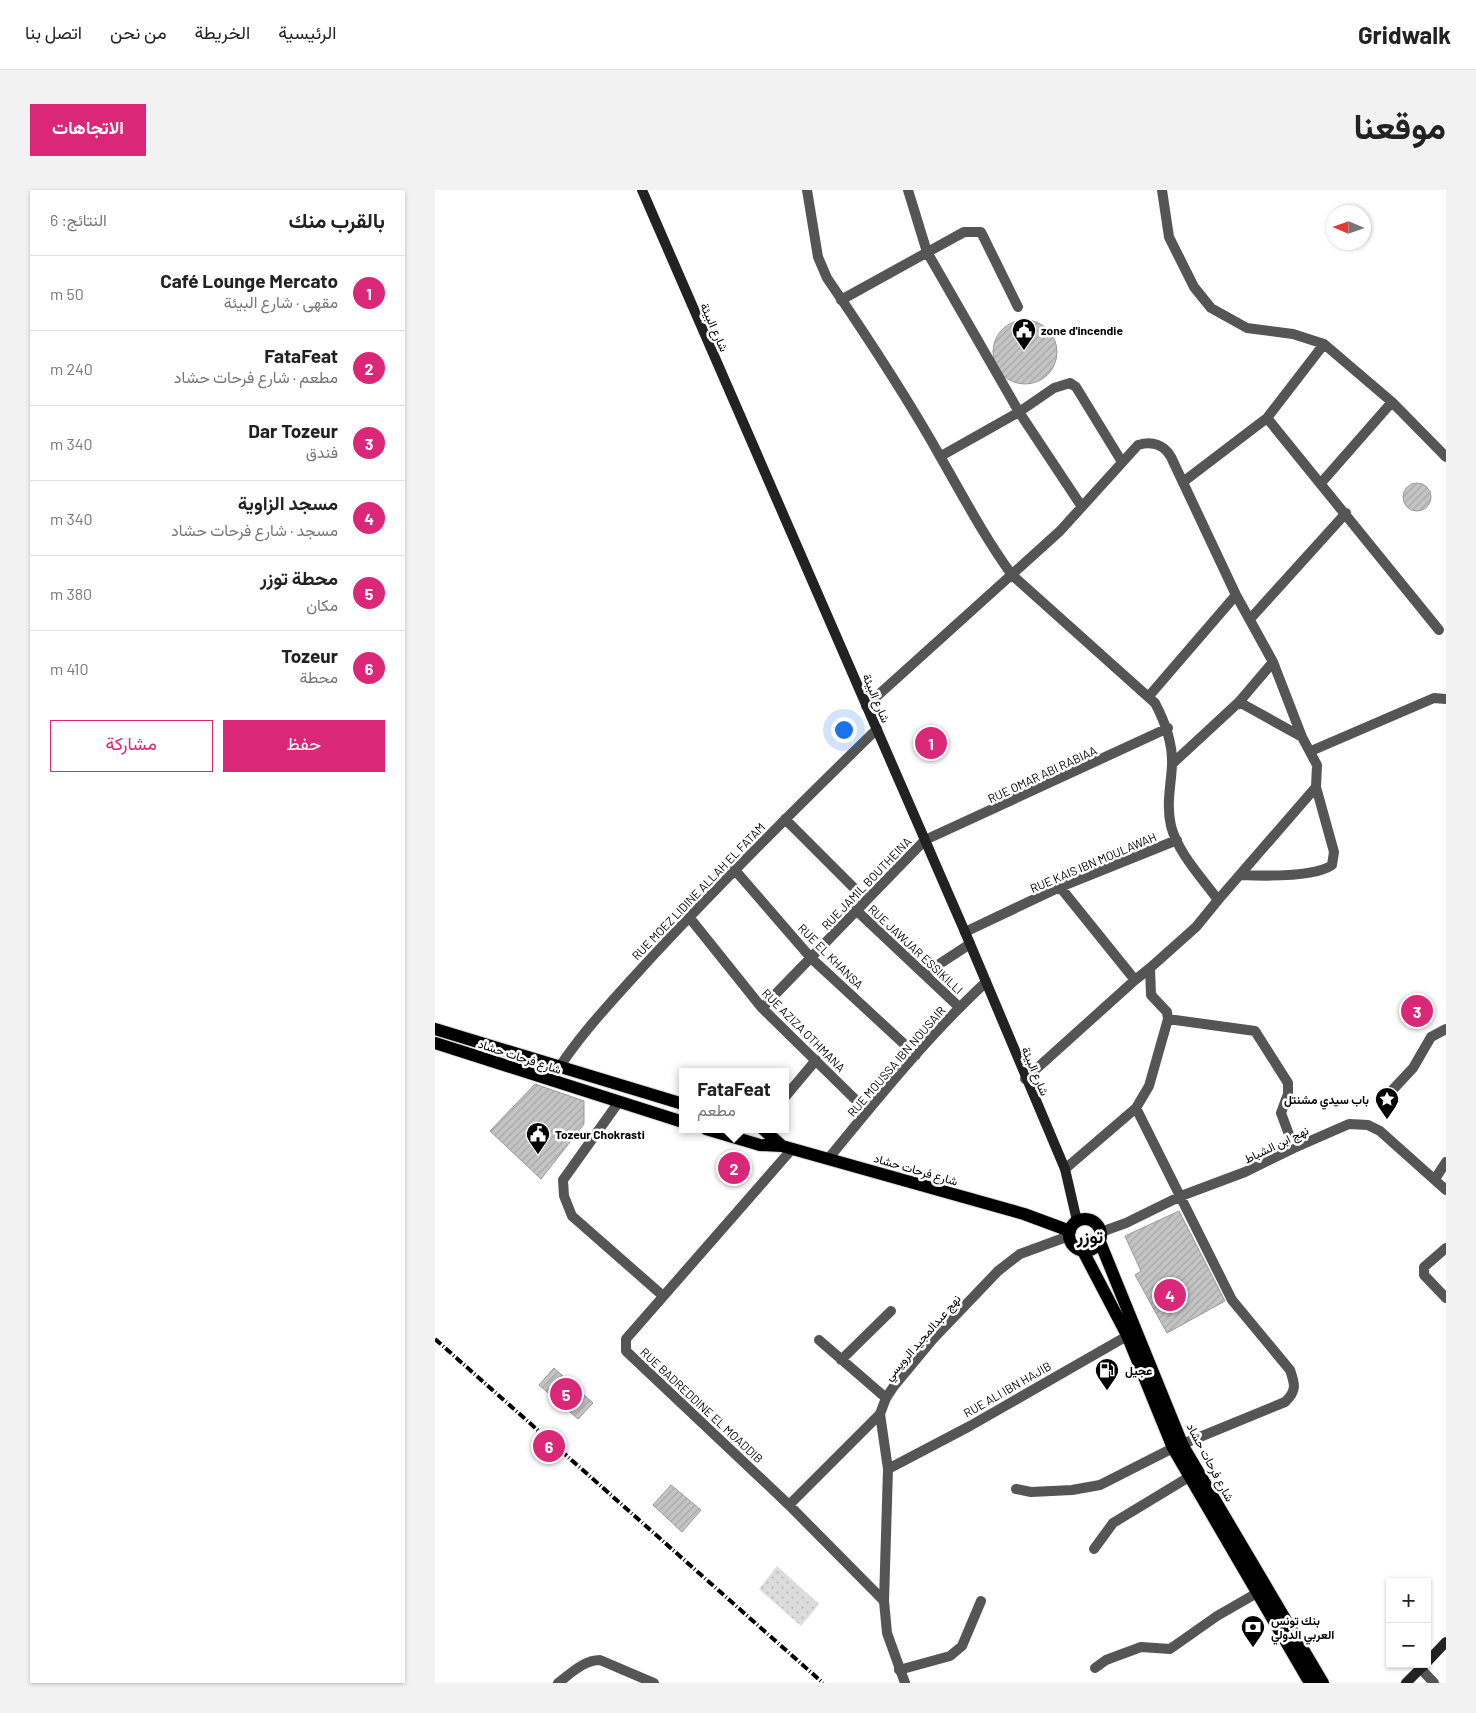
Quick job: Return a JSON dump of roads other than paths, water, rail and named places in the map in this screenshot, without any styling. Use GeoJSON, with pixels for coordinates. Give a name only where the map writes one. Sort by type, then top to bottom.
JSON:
{"type":"FeatureCollection","features":[{"type":"Feature","properties":{"kind":"main road","name":"شارع البيئة"},"geometry":{"type":"LineString","coordinates":[[642,190],[965,932],[1025,1079],[1065,1169],[1072,1229]]}},
{"type":"Feature","properties":{"kind":"main road","name":"شارع فرحات حشاد"},"geometry":{"type":"LineString","coordinates":[[435,1029],[679,1103]]}},
{"type":"Feature","properties":{"kind":"main road","name":"شارع فرحات حشاد"},"geometry":{"type":"LineString","coordinates":[[435,1043],[618,1103],[679,1121]]}},
{"type":"Feature","properties":{"kind":"main road"},"geometry":{"type":"LineString","coordinates":[[644,1111],[651,1094]]}},
{"type":"Feature","properties":{"kind":"main road","name":"شارع فرحات حشاد"},"geometry":{"type":"LineString","coordinates":[[720,1133],[760,1145],[787,1147],[1072,1229]]}},
{"type":"Feature","properties":{"kind":"main road","name":"شارع فرحات حشاد"},"geometry":{"type":"LineString","coordinates":[[768,1133],[787,1147]]}},
{"type":"Feature","properties":{"kind":"main road"},"geometry":{"type":"LineString","coordinates":[[1092,1220],[1100,1237],[1093,1249],[1083,1251],[1074,1246],[1072,1229],[1092,1220]]}},
{"type":"Feature","properties":{"kind":"main road","name":"شارع فرحات حشاد"},"geometry":{"type":"LineString","coordinates":[[1100,1237],[1132,1332],[1189,1477],[1310,1683]]}},
{"type":"Feature","properties":{"kind":"main road","name":"شارع فرحات حشاد"},"geometry":{"type":"LineString","coordinates":[[1083,1251],[1132,1332]]}},
{"type":"Feature","properties":{"kind":"main road","name":"شارع فرحات حشاد"},"geometry":{"type":"LineString","coordinates":[[1178,1447],[1323,1683]]}},
{"type":"Feature","properties":{"kind":"main road"},"geometry":{"type":"LineString","coordinates":[[1431,1658],[1446,1642]]}},
{"type":"Feature","properties":{"kind":"main road"},"geometry":{"type":"LineString","coordinates":[[1406,1683],[1421,1668]]}},
{"type":"Feature","properties":{"kind":"street"},"geometry":{"type":"LineString","coordinates":[[807,190],[818,257],[827,278],[941,456],[979,526],[1011,575],[1155,702],[1168,728],[1172,764],[1168,807],[1171,826],[1177,840],[1218,900]]}},
{"type":"Feature","properties":{"kind":"street"},"geometry":{"type":"LineString","coordinates":[[908,190],[927,252],[1019,412],[1082,507]]}},
{"type":"Feature","properties":{"kind":"street"},"geometry":{"type":"LineString","coordinates":[[1162,190],[1169,237],[1193,287],[1211,308],[1247,328],[1293,334],[1324,344],[1392,402],[1446,457]]}},
{"type":"Feature","properties":{"kind":"street"},"geometry":{"type":"LineString","coordinates":[[841,300],[964,232],[981,232],[1018,307]]}},
{"type":"Feature","properties":{"kind":"street"},"geometry":{"type":"LineString","coordinates":[[1183,482],[1267,418],[1324,344]]}},
{"type":"Feature","properties":{"kind":"street"},"geometry":{"type":"LineString","coordinates":[[941,456],[1019,412],[1058,386],[1072,384],[1083,397],[1122,462]]}},
{"type":"Feature","properties":{"kind":"street"},"geometry":{"type":"LineString","coordinates":[[1321,483],[1392,402]]}},
{"type":"Feature","properties":{"kind":"street"},"geometry":{"type":"LineString","coordinates":[[1267,418],[1439,630]]}},
{"type":"Feature","properties":{"kind":"street"},"geometry":{"type":"LineString","coordinates":[[867,706],[1011,575],[1082,507],[1138,445],[1156,444],[1167,451],[1236,595],[1251,618],[1273,662],[1302,737],[1311,751],[1318,773],[1316,787],[1334,852],[1332,864],[1319,870],[1274,877],[1241,875]]}},
{"type":"Feature","properties":{"kind":"street"},"geometry":{"type":"LineString","coordinates":[[1251,618],[1346,513]]}},
{"type":"Feature","properties":{"kind":"street"},"geometry":{"type":"LineString","coordinates":[[1149,696],[1236,595]]}},
{"type":"Feature","properties":{"kind":"street"},"geometry":{"type":"LineString","coordinates":[[1172,764],[1239,702],[1273,662]]}},
{"type":"Feature","properties":{"kind":"street"},"geometry":{"type":"LineString","coordinates":[[1311,751],[1434,698],[1446,699]]}},
{"type":"Feature","properties":{"kind":"street"},"geometry":{"type":"LineString","coordinates":[[1239,702],[1302,737]]}},
{"type":"Feature","properties":{"kind":"street","name":"RUE OMAR ABI RABIAA"},"geometry":{"type":"LineString","coordinates":[[925,840],[1168,728]]}},
{"type":"Feature","properties":{"kind":"street","name":"RUE MOEZ LIDINE ALLAH EL FATAM"},"geometry":{"type":"LineString","coordinates":[[551,1081],[559,1066],[622,990],[689,917],[734,869],[877,729]]}},
{"type":"Feature","properties":{"kind":"street"},"geometry":{"type":"LineString","coordinates":[[1025,1079],[1196,927],[1316,787]]}},
{"type":"Feature","properties":{"kind":"street","name":"RUE JAWJAR ESSIKILLI"},"geometry":{"type":"LineString","coordinates":[[785,819],[865,900]]}},
{"type":"Feature","properties":{"kind":"street","name":"RUE JAMIL BOUTHEINA"},"geometry":{"type":"LineString","coordinates":[[763,1008],[865,900],[925,840]]}},
{"type":"Feature","properties":{"kind":"street","name":"RUE KAIS IBN MOULAWAH"},"geometry":{"type":"LineString","coordinates":[[965,932],[1060,887],[1177,840]]}},
{"type":"Feature","properties":{"kind":"street","name":"RUE EL KHANSA"},"geometry":{"type":"LineString","coordinates":[[734,869],[811,958],[916,1055]]}},
{"type":"Feature","properties":{"kind":"street"},"geometry":{"type":"LineString","coordinates":[[1060,887],[1135,980]]}},
{"type":"Feature","properties":{"kind":"street","name":"RUE JAWJAR ESSIKILLI"},"geometry":{"type":"LineString","coordinates":[[856,910],[959,1007]]}},
{"type":"Feature","properties":{"kind":"street","name":"RUE AZIZA OTHMANA"},"geometry":{"type":"LineString","coordinates":[[689,917],[763,1008],[867,1111]]}},
{"type":"Feature","properties":{"kind":"street"},"geometry":{"type":"LineString","coordinates":[[924,974],[970,944]]}},
{"type":"Feature","properties":{"kind":"street"},"geometry":{"type":"LineString","coordinates":[[1065,1169],[1136,1108],[1149,1086],[1168,1019],[1167,1012],[1151,995],[1150,968]]}},
{"type":"Feature","properties":{"kind":"street","name":"RUE MOUSSA IBN NOUSAIR"},"geometry":{"type":"LineString","coordinates":[[828,1159],[916,1055],[959,1007],[986,982]]}},
{"type":"Feature","properties":{"kind":"street"},"geometry":{"type":"LineString","coordinates":[[1168,1019],[1255,1031],[1288,1083],[1288,1094],[1281,1112],[1294,1148]]}},
{"type":"Feature","properties":{"kind":"street"},"geometry":{"type":"LineString","coordinates":[[1384,1099],[1413,1068],[1431,1037],[1446,1029]]}},
{"type":"Feature","properties":{"kind":"street"},"geometry":{"type":"LineString","coordinates":[[789,1091],[815,1060]]}},
{"type":"Feature","properties":{"kind":"street"},"geometry":{"type":"LineString","coordinates":[[618,1103],[563,1180],[564,1196],[572,1216],[662,1295]]}},
{"type":"Feature","properties":{"kind":"street"},"geometry":{"type":"LineString","coordinates":[[1016,1489],[1031,1492],[1091,1487],[1119,1476],[1178,1447],[1285,1402],[1295,1390],[1295,1383],[1290,1370],[1232,1300],[1136,1108]]}},
{"type":"Feature","properties":{"kind":"street","name":"نهج ابن الشباط"},"geometry":{"type":"LineString","coordinates":[[1100,1237],[1181,1196],[1245,1172],[1349,1124],[1368,1125],[1380,1130],[1446,1190]]}},
{"type":"Feature","properties":{"kind":"street","name":"RUE BADREDDINE EL MOADDIB"},"geometry":{"type":"LineString","coordinates":[[787,1147],[626,1339],[626,1351],[789,1505],[884,1601]]}},
{"type":"Feature","properties":{"kind":"street"},"geometry":{"type":"LineString","coordinates":[[1435,1179],[1446,1162]]}},
{"type":"Feature","properties":{"kind":"street","name":"نهج عبدالمجيد الرويسي"},"geometry":{"type":"LineString","coordinates":[[905,1683],[887,1633],[884,1601],[888,1469],[880,1414],[886,1398],[933,1339],[998,1271],[1020,1254],[1072,1229]]}},
{"type":"Feature","properties":{"kind":"street"},"geometry":{"type":"LineString","coordinates":[[1446,1248],[1424,1267],[1424,1275],[1427,1280],[1446,1298]]}},
{"type":"Feature","properties":{"kind":"street"},"geometry":{"type":"LineString","coordinates":[[841,1360],[891,1311]]}},
{"type":"Feature","properties":{"kind":"street","name":"RUE ALI IBN HAJIB"},"geometry":{"type":"LineString","coordinates":[[888,1469],[1132,1332]]}},
{"type":"Feature","properties":{"kind":"street"},"geometry":{"type":"LineString","coordinates":[[819,1340],[886,1398]]}},
{"type":"Feature","properties":{"kind":"street"},"geometry":{"type":"LineString","coordinates":[[789,1505],[880,1414]]}},
{"type":"Feature","properties":{"kind":"street"},"geometry":{"type":"LineString","coordinates":[[1094,1549],[1113,1523],[1189,1477]]}},
{"type":"Feature","properties":{"kind":"street"},"geometry":{"type":"LineString","coordinates":[[1095,1668],[1106,1660],[1141,1648],[1170,1649],[1217,1616],[1257,1593]]}},
{"type":"Feature","properties":{"kind":"street"},"geometry":{"type":"LineString","coordinates":[[899,1670],[950,1656],[956,1652],[962,1646],[981,1601]]}},
{"type":"Feature","properties":{"kind":"street"},"geometry":{"type":"LineString","coordinates":[[558,1683],[593,1660],[600,1660],[641,1680],[654,1683]]}},
{"type":"Feature","properties":{"kind":"street"},"geometry":{"type":"LineString","coordinates":[[1426,1668],[1434,1683]]}},
{"type":"Feature","properties":{"kind":"railway"},"geometry":{"type":"LineString","coordinates":[[435,1339],[823,1683]]}},
{"type":"Feature","properties":{"kind":"place","name":"zone d'incendie"},"geometry":{"type":"Point","coordinates":[1024,351]}},
{"type":"Feature","properties":{"kind":"place","name":"Café Lounge Mercato"},"geometry":{"type":"Point","coordinates":[931,743]}},
{"type":"Feature","properties":{"kind":"place","name":"Dar Tozeur"},"geometry":{"type":"Point","coordinates":[1417,1011]}},
{"type":"Feature","properties":{"kind":"place","name":"باب سيدي مشنتل"},"geometry":{"type":"Point","coordinates":[1387,1120]}},
{"type":"Feature","properties":{"kind":"place","name":"Tozeur Chokrasti"},"geometry":{"type":"Point","coordinates":[538,1155]}},
{"type":"Feature","properties":{"kind":"place","name":"FataFeat"},"geometry":{"type":"Point","coordinates":[734,1168]}},
{"type":"Feature","properties":{"kind":"place","name":"مسجد الزاوية"},"geometry":{"type":"Point","coordinates":[1170,1295]}},
{"type":"Feature","properties":{"kind":"place","name":"عجيل"},"geometry":{"type":"Point","coordinates":[1107,1391]}},
{"type":"Feature","properties":{"kind":"place","name":"محطة توزر"},"geometry":{"type":"Point","coordinates":[566,1394]}},
{"type":"Feature","properties":{"kind":"place","name":"Tozeur"},"geometry":{"type":"Point","coordinates":[549,1446]}},
{"type":"Feature","properties":{"kind":"place","name":"بنك تونس العربي الدولي"},"geometry":{"type":"Point","coordinates":[1253,1648]}},
{"type":"Feature","properties":{"kind":"district","name":"توزر"},"geometry":{"type":"Point","coordinates":[1090,1236]}}]}
